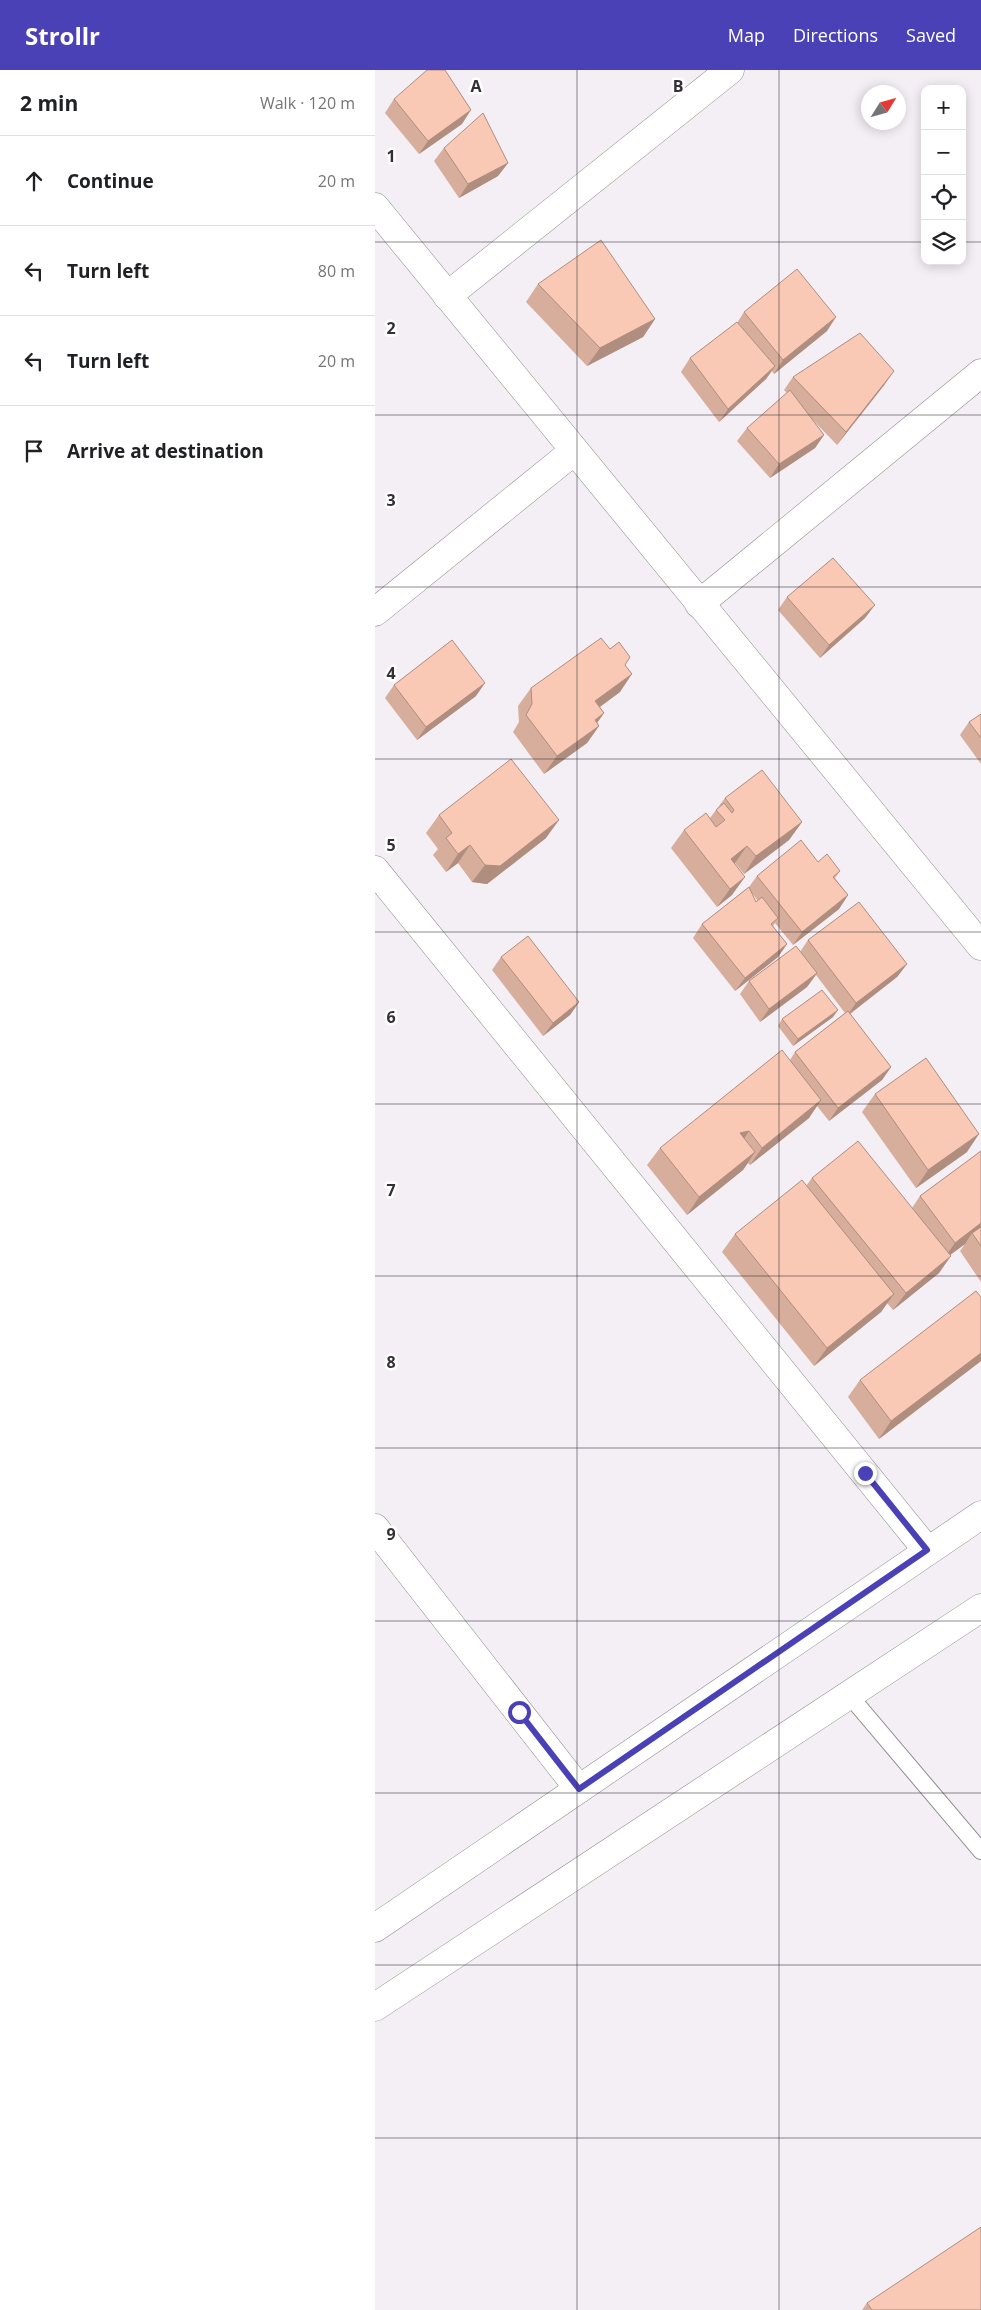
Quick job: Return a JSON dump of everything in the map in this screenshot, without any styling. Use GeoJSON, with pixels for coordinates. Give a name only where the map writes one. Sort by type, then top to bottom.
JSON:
{"type":"FeatureCollection","features":[{"type":"Feature","properties":{"kind":"street"},"geometry":{"type":"LineString","coordinates":[[447,296],[730,70]]}},
{"type":"Feature","properties":{"kind":"street"},"geometry":{"type":"LineString","coordinates":[[375,207],[981,946]]}},
{"type":"Feature","properties":{"kind":"street"},"geometry":{"type":"LineString","coordinates":[[699,604],[981,373]]}},
{"type":"Feature","properties":{"kind":"street"},"geometry":{"type":"LineString","coordinates":[[375,612],[574,451]]}},
{"type":"Feature","properties":{"kind":"street"},"geometry":{"type":"LineString","coordinates":[[375,870],[927,1550]]}},
{"type":"Feature","properties":{"kind":"street"},"geometry":{"type":"LineString","coordinates":[[375,1928],[981,1515]]}},
{"type":"Feature","properties":{"kind":"street"},"geometry":{"type":"LineString","coordinates":[[375,1528],[579,1789]]}},
{"type":"Feature","properties":{"kind":"street"},"geometry":{"type":"LineString","coordinates":[[375,2008],[981,1608]]}},
{"type":"Feature","properties":{"kind":"lane"},"geometry":{"type":"LineString","coordinates":[[849,1695],[981,1851]]}},
{"type":"Feature","properties":{"kind":"building"},"geometry":{"type":"Polygon","coordinates":[[[427,70],[445,70],[471,110],[428,141],[394,99],[427,70]]]}},
{"type":"Feature","properties":{"kind":"building"},"geometry":{"type":"Polygon","coordinates":[[[483,113],[508,163],[468,184],[444,148],[483,113]]]}},
{"type":"Feature","properties":{"kind":"building"},"geometry":{"type":"Polygon","coordinates":[[[601,240],[655,319],[600,348],[538,284],[601,240]]]}},
{"type":"Feature","properties":{"kind":"building"},"geometry":{"type":"Polygon","coordinates":[[[797,269],[836,317],[783,360],[744,312],[797,269]]]}},
{"type":"Feature","properties":{"kind":"building"},"geometry":{"type":"Polygon","coordinates":[[[737,322],[775,366],[728,409],[690,358],[737,322]]]}},
{"type":"Feature","properties":{"kind":"building"},"geometry":{"type":"Polygon","coordinates":[[[860,333],[894,371],[846,432],[793,377],[860,333]]]}},
{"type":"Feature","properties":{"kind":"building"},"geometry":{"type":"Polygon","coordinates":[[[790,390],[824,435],[779,464],[747,428],[790,390]]]}},
{"type":"Feature","properties":{"kind":"building"},"geometry":{"type":"Polygon","coordinates":[[[833,558],[875,605],[829,645],[787,597],[833,558]]]}},
{"type":"Feature","properties":{"kind":"building"},"geometry":{"type":"Polygon","coordinates":[[[601,638],[610,649],[619,642],[630,657],[625,665],[632,674],[595,701],[604,713],[595,720],[599,726],[557,756],[526,715],[532,704],[531,688],[601,638]]]}},
{"type":"Feature","properties":{"kind":"building"},"geometry":{"type":"Polygon","coordinates":[[[452,640],[485,683],[426,727],[394,685],[452,640]]]}},
{"type":"Feature","properties":{"kind":"building"},"geometry":{"type":"Polygon","coordinates":[[[981,714],[981,738],[969,722],[981,714]]]}},
{"type":"Feature","properties":{"kind":"building"},"geometry":{"type":"Polygon","coordinates":[[[511,759],[559,820],[500,866],[485,865],[470,845],[458,854],[446,838],[452,833],[439,815],[511,759]]]}},
{"type":"Feature","properties":{"kind":"building"},"geometry":{"type":"Polygon","coordinates":[[[762,770],[802,822],[756,856],[747,846],[731,859],[745,877],[730,889],[684,830],[706,813],[716,827],[725,820],[716,810],[724,803],[732,813],[734,810],[725,798],[762,770]]]}},
{"type":"Feature","properties":{"kind":"building"},"geometry":{"type":"Polygon","coordinates":[[[801,840],[818,862],[827,854],[840,871],[833,877],[848,895],[802,932],[757,876],[801,840]]]}},
{"type":"Feature","properties":{"kind":"building"},"geometry":{"type":"Polygon","coordinates":[[[749,887],[756,902],[762,897],[778,918],[771,924],[787,944],[745,978],[702,924],[749,887]]]}},
{"type":"Feature","properties":{"kind":"building"},"geometry":{"type":"Polygon","coordinates":[[[859,902],[907,964],[856,1003],[808,940],[859,902]]]}},
{"type":"Feature","properties":{"kind":"building"},"geometry":{"type":"Polygon","coordinates":[[[528,936],[579,1002],[553,1023],[501,957],[528,936]]]}},
{"type":"Feature","properties":{"kind":"building"},"geometry":{"type":"Polygon","coordinates":[[[796,946],[817,973],[769,1009],[749,981],[796,946]]]}},
{"type":"Feature","properties":{"kind":"building"},"geometry":{"type":"Polygon","coordinates":[[[822,990],[838,1010],[798,1039],[782,1019],[822,990]]]}},
{"type":"Feature","properties":{"kind":"building"},"geometry":{"type":"Polygon","coordinates":[[[848,1011],[891,1067],[838,1108],[795,1052],[848,1011]]]}},
{"type":"Feature","properties":{"kind":"building"},"geometry":{"type":"Polygon","coordinates":[[[782,1050],[821,1100],[762,1148],[749,1131],[740,1133],[755,1152],[699,1197],[660,1148],[782,1050]]]}},
{"type":"Feature","properties":{"kind":"building"},"geometry":{"type":"Polygon","coordinates":[[[926,1058],[979,1134],[928,1170],[875,1094],[926,1058]]]}},
{"type":"Feature","properties":{"kind":"building"},"geometry":{"type":"Polygon","coordinates":[[[858,1141],[951,1256],[906,1293],[812,1178],[858,1141]]]}},
{"type":"Feature","properties":{"kind":"building"},"geometry":{"type":"Polygon","coordinates":[[[981,1151],[981,1223],[955,1243],[920,1196],[981,1151]]]}},
{"type":"Feature","properties":{"kind":"building"},"geometry":{"type":"Polygon","coordinates":[[[802,1180],[894,1294],[827,1348],[735,1234],[802,1180]]]}},
{"type":"Feature","properties":{"kind":"building"},"geometry":{"type":"Polygon","coordinates":[[[981,1227],[981,1246],[972,1233],[981,1227]]]}},
{"type":"Feature","properties":{"kind":"building"},"geometry":{"type":"Polygon","coordinates":[[[976,1291],[981,1297],[981,1353],[891,1421],[860,1380],[976,1291]]]}},
{"type":"Feature","properties":{"kind":"building"},"geometry":{"type":"Polygon","coordinates":[[[981,2227],[981,2310],[872,2310],[867,2303],[981,2227]]]}},
{"type":"Feature","properties":{"kind":"route"},"geometry":{"type":"LineString","coordinates":[[519,1712],[579,1789],[927,1550],[865,1473]]}}]}
